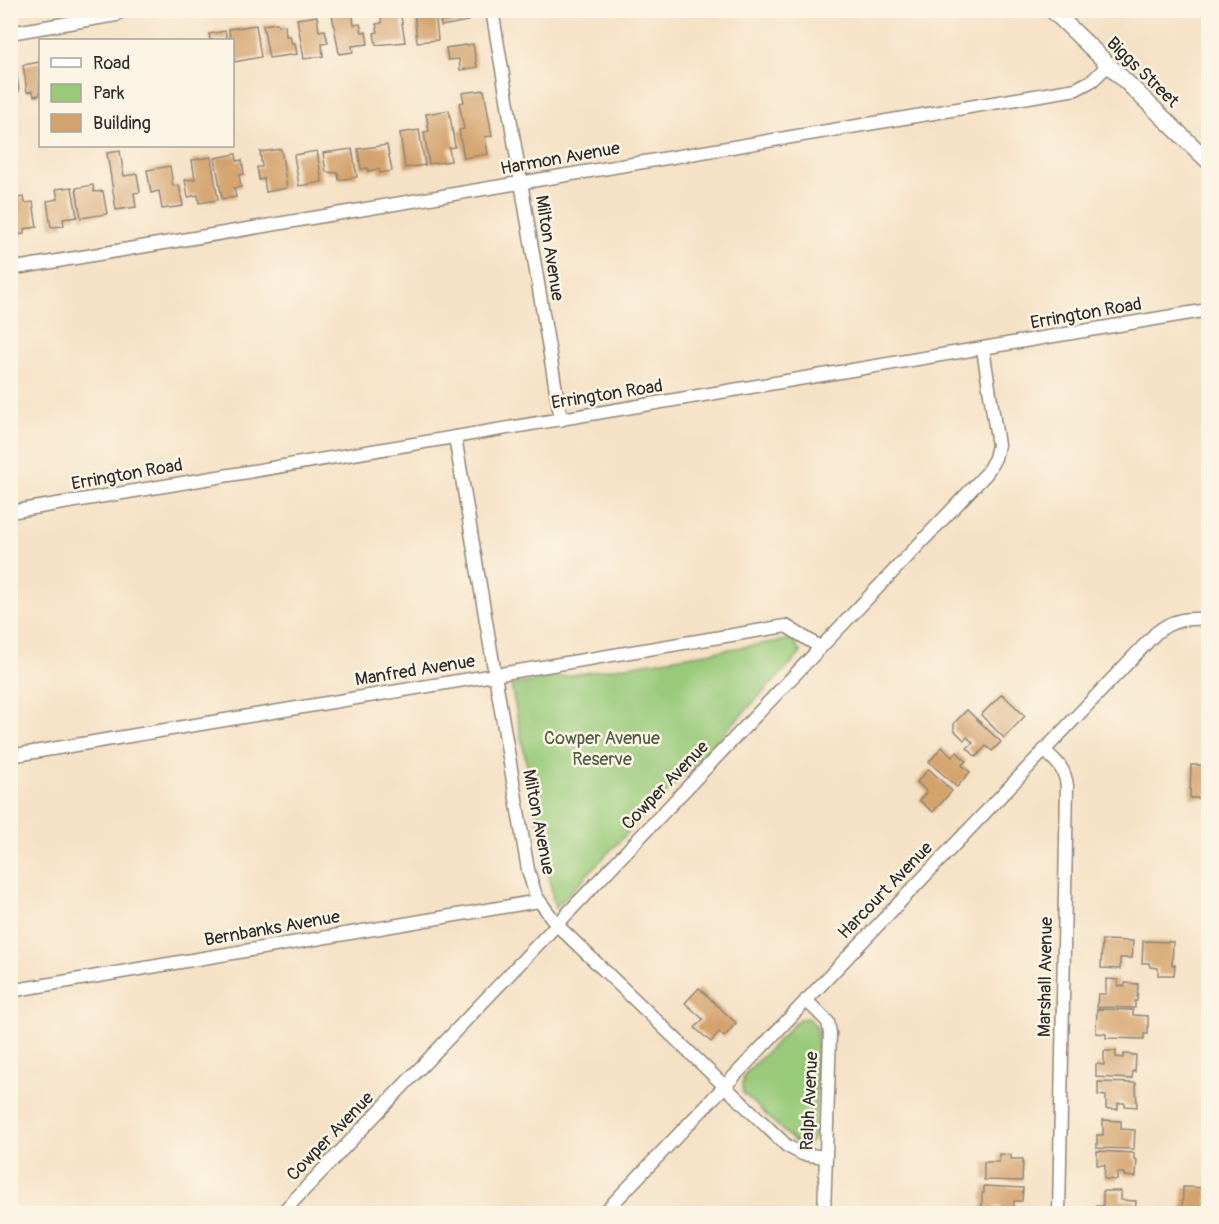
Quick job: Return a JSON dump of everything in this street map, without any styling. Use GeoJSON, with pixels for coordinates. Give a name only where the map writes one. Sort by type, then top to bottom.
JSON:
{"type":"FeatureCollection","features":[{"type":"Feature","properties":{"kind":"street"},"geometry":{"type":"LineString","coordinates":[[10,33],[116,15],[123,10]]}},
{"type":"Feature","properties":{"kind":"street","name":"Milton Avenue"},"geometry":{"type":"LineString","coordinates":[[492,10],[561,420]]}},
{"type":"Feature","properties":{"kind":"street","name":"Biggs Street"},"geometry":{"type":"LineString","coordinates":[[1052,10],[1209,161]]}},
{"type":"Feature","properties":{"kind":"street","name":"Harmon Avenue"},"geometry":{"type":"LineString","coordinates":[[10,269],[1076,89],[1093,80],[1108,65]]}},
{"type":"Feature","properties":{"kind":"street","name":"Errington Road"},"geometry":{"type":"LineString","coordinates":[[10,512],[1209,310]]}},
{"type":"Feature","properties":{"kind":"street","name":"Cowper Avenue"},"geometry":{"type":"LineString","coordinates":[[281,1214],[986,474],[995,458],[998,445],[983,349]]}},
{"type":"Feature","properties":{"kind":"street","name":"Milton Avenue"},"geometry":{"type":"LineString","coordinates":[[455,437],[528,870],[539,901],[556,925],[787,1146],[802,1154],[825,1157]]}},
{"type":"Feature","properties":{"kind":"street","name":"Harcourt Avenue"},"geometry":{"type":"LineString","coordinates":[[603,1214],[1044,750],[1166,625],[1189,618],[1209,619]]}},
{"type":"Feature","properties":{"kind":"street","name":"Manfred Avenue"},"geometry":{"type":"LineString","coordinates":[[10,756],[786,626],[820,647]]}},
{"type":"Feature","properties":{"kind":"street","name":"Marshall Avenue"},"geometry":{"type":"LineString","coordinates":[[1044,750],[1061,766],[1067,786],[1059,1214]]}},
{"type":"Feature","properties":{"kind":"street","name":"Bernbanks Avenue"},"geometry":{"type":"LineString","coordinates":[[10,991],[539,901]]}},
{"type":"Feature","properties":{"kind":"street","name":"Ralph Avenue"},"geometry":{"type":"LineString","coordinates":[[806,1000],[828,1022],[830,1033],[824,1214]]}},
{"type":"Feature","properties":{"kind":"green space","name":"Cowper Avenue Reserve"},"geometry":{"type":"Polygon","coordinates":[[[792,639],[801,653],[555,908],[511,685],[792,639]]]}},
{"type":"Feature","properties":{"kind":"green space"},"geometry":{"type":"Polygon","coordinates":[[[809,1018],[817,1028],[816,1134],[806,1146],[794,1141],[743,1093],[742,1085],[745,1074],[799,1019],[809,1018]]]}},
{"type":"Feature","properties":{"kind":"building"},"geometry":{"type":"Polygon","coordinates":[[[352,10],[354,25],[360,24],[362,32],[366,32],[368,44],[352,46],[353,52],[339,54],[332,14],[352,10]]]}},
{"type":"Feature","properties":{"kind":"building"},"geometry":{"type":"Polygon","coordinates":[[[380,10],[400,10],[405,42],[376,45],[374,33],[378,32],[376,24],[382,23],[380,10]]]}},
{"type":"Feature","properties":{"kind":"building"},"geometry":{"type":"Polygon","coordinates":[[[414,10],[435,10],[438,40],[417,42],[414,10]]]}},
{"type":"Feature","properties":{"kind":"building"},"geometry":{"type":"Polygon","coordinates":[[[439,10],[467,11],[468,21],[441,26],[439,10]]]}},
{"type":"Feature","properties":{"kind":"building"},"geometry":{"type":"Polygon","coordinates":[[[317,16],[319,31],[325,30],[328,43],[322,44],[323,56],[304,59],[297,19],[317,16]]]}},
{"type":"Feature","properties":{"kind":"building"},"geometry":{"type":"Polygon","coordinates":[[[277,23],[278,26],[285,25],[286,36],[290,36],[292,44],[295,43],[297,54],[269,58],[263,25],[277,23]]]}},
{"type":"Feature","properties":{"kind":"building"},"geometry":{"type":"Polygon","coordinates":[[[256,25],[261,57],[234,62],[234,39],[230,39],[229,29],[256,25]]]}},
{"type":"Feature","properties":{"kind":"building"},"geometry":{"type":"Polygon","coordinates":[[[225,31],[227,39],[210,39],[209,34],[225,31]]]}},
{"type":"Feature","properties":{"kind":"building"},"geometry":{"type":"Polygon","coordinates":[[[473,44],[477,67],[460,70],[459,59],[448,60],[446,48],[473,44]]]}},
{"type":"Feature","properties":{"kind":"building"},"geometry":{"type":"Polygon","coordinates":[[[39,62],[39,95],[34,96],[33,91],[27,92],[23,65],[39,62]]]}},
{"type":"Feature","properties":{"kind":"building"},"geometry":{"type":"Polygon","coordinates":[[[16,70],[19,91],[10,92],[10,71],[16,70]]]}},
{"type":"Feature","properties":{"kind":"building"},"geometry":{"type":"Polygon","coordinates":[[[484,90],[492,136],[485,137],[488,154],[464,158],[459,130],[464,129],[459,103],[464,102],[462,93],[484,90]]]}},
{"type":"Feature","properties":{"kind":"building"},"geometry":{"type":"Polygon","coordinates":[[[449,110],[455,147],[449,148],[451,161],[429,164],[424,132],[429,131],[426,114],[449,110]]]}},
{"type":"Feature","properties":{"kind":"building"},"geometry":{"type":"Polygon","coordinates":[[[419,130],[425,165],[405,168],[400,133],[419,130]]]}},
{"type":"Feature","properties":{"kind":"building"},"geometry":{"type":"Polygon","coordinates":[[[387,145],[392,171],[380,173],[379,169],[368,171],[368,168],[361,169],[358,149],[387,145]]]}},
{"type":"Feature","properties":{"kind":"building"},"geometry":{"type":"Polygon","coordinates":[[[281,149],[287,188],[266,192],[264,179],[259,180],[257,167],[262,167],[260,152],[281,149]]]}},
{"type":"Feature","properties":{"kind":"building"},"geometry":{"type":"Polygon","coordinates":[[[352,149],[357,177],[339,180],[338,173],[326,172],[323,153],[352,149]]]}},
{"type":"Feature","properties":{"kind":"building"},"geometry":{"type":"Polygon","coordinates":[[[120,151],[124,176],[137,174],[140,192],[134,193],[136,207],[116,210],[107,153],[120,151]]]}},
{"type":"Feature","properties":{"kind":"building"},"geometry":{"type":"Polygon","coordinates":[[[317,151],[322,182],[299,186],[294,155],[317,151]]]}},
{"type":"Feature","properties":{"kind":"building"},"geometry":{"type":"Polygon","coordinates":[[[236,154],[237,161],[242,160],[244,174],[239,175],[241,187],[234,188],[236,197],[222,199],[215,158],[236,154]]]}},
{"type":"Feature","properties":{"kind":"building"},"geometry":{"type":"Polygon","coordinates":[[[211,157],[218,200],[199,203],[198,195],[188,197],[185,180],[195,179],[192,160],[211,157]]]}},
{"type":"Feature","properties":{"kind":"building"},"geometry":{"type":"Polygon","coordinates":[[[170,166],[173,186],[179,185],[183,206],[162,209],[159,191],[151,193],[147,170],[170,166]]]}},
{"type":"Feature","properties":{"kind":"building"},"geometry":{"type":"Polygon","coordinates":[[[93,185],[94,192],[103,191],[107,214],[81,218],[76,188],[93,185]]]}},
{"type":"Feature","properties":{"kind":"building"},"geometry":{"type":"Polygon","coordinates":[[[72,187],[77,217],[63,219],[64,226],[51,227],[47,201],[58,199],[56,189],[72,187]]]}},
{"type":"Feature","properties":{"kind":"building"},"geometry":{"type":"Polygon","coordinates":[[[24,197],[25,203],[33,202],[37,227],[24,229],[24,234],[12,235],[10,199],[24,197]]]}},
{"type":"Feature","properties":{"kind":"building"},"geometry":{"type":"Polygon","coordinates":[[[1002,694],[1025,716],[1004,738],[981,715],[1002,694]]]}},
{"type":"Feature","properties":{"kind":"building"},"geometry":{"type":"Polygon","coordinates":[[[967,710],[1001,742],[992,751],[986,746],[976,757],[967,748],[973,743],[967,737],[964,740],[954,730],[954,723],[967,710]]]}},
{"type":"Feature","properties":{"kind":"building"},"geometry":{"type":"Polygon","coordinates":[[[942,747],[952,757],[957,752],[966,761],[962,765],[970,772],[957,787],[929,762],[942,747]]]}},
{"type":"Feature","properties":{"kind":"building"},"geometry":{"type":"Polygon","coordinates":[[[1191,765],[1208,765],[1207,798],[1190,798],[1191,765]]]}},
{"type":"Feature","properties":{"kind":"building"},"geometry":{"type":"Polygon","coordinates":[[[929,769],[952,791],[933,812],[919,800],[927,792],[917,782],[929,769]]]}},
{"type":"Feature","properties":{"kind":"building"},"geometry":{"type":"Polygon","coordinates":[[[1102,940],[1133,941],[1132,958],[1120,958],[1120,969],[1101,968],[1102,940]]]}},
{"type":"Feature","properties":{"kind":"building"},"geometry":{"type":"Polygon","coordinates":[[[1143,941],[1173,942],[1174,975],[1158,975],[1158,968],[1150,967],[1149,963],[1142,963],[1143,941]]]}},
{"type":"Feature","properties":{"kind":"building"},"geometry":{"type":"Polygon","coordinates":[[[1106,979],[1118,980],[1118,986],[1125,986],[1125,983],[1138,984],[1135,1008],[1097,1007],[1098,994],[1106,994],[1106,979]]]}},
{"type":"Feature","properties":{"kind":"building"},"geometry":{"type":"Polygon","coordinates":[[[699,988],[736,1023],[724,1037],[719,1032],[711,1042],[695,1028],[703,1019],[685,1003],[699,988]]]}},
{"type":"Feature","properties":{"kind":"building"},"geometry":{"type":"Polygon","coordinates":[[[1097,1009],[1133,1010],[1133,1015],[1148,1016],[1148,1034],[1144,1034],[1144,1039],[1106,1038],[1106,1034],[1096,1033],[1097,1009]]]}},
{"type":"Feature","properties":{"kind":"building"},"geometry":{"type":"Polygon","coordinates":[[[1104,1051],[1116,1051],[1116,1057],[1123,1058],[1124,1054],[1136,1055],[1135,1072],[1133,1071],[1132,1079],[1096,1077],[1096,1064],[1104,1065],[1104,1051]]]}},
{"type":"Feature","properties":{"kind":"building"},"geometry":{"type":"Polygon","coordinates":[[[1098,1082],[1136,1083],[1137,1107],[1118,1103],[1118,1109],[1106,1109],[1106,1096],[1098,1095],[1098,1082]]]}},
{"type":"Feature","properties":{"kind":"building"},"geometry":{"type":"Polygon","coordinates":[[[1103,1120],[1121,1121],[1121,1129],[1135,1130],[1134,1149],[1097,1148],[1097,1135],[1103,1135],[1103,1120]]]}},
{"type":"Feature","properties":{"kind":"building"},"geometry":{"type":"Polygon","coordinates":[[[1097,1151],[1134,1153],[1134,1159],[1137,1160],[1136,1177],[1117,1173],[1117,1180],[1104,1179],[1105,1165],[1097,1165],[1097,1151]]]}},
{"type":"Feature","properties":{"kind":"building"},"geometry":{"type":"Polygon","coordinates":[[[999,1154],[1011,1155],[1011,1159],[1023,1159],[1022,1181],[984,1180],[984,1162],[999,1162],[999,1154]]]}},
{"type":"Feature","properties":{"kind":"building"},"geometry":{"type":"Polygon","coordinates":[[[984,1186],[1023,1188],[1022,1201],[1014,1201],[1013,1214],[1001,1214],[1001,1207],[994,1207],[994,1210],[982,1210],[984,1186]]]}},
{"type":"Feature","properties":{"kind":"building"},"geometry":{"type":"Polygon","coordinates":[[[1183,1187],[1208,1188],[1208,1213],[1182,1214],[1183,1187]]]}},
{"type":"Feature","properties":{"kind":"building"},"geometry":{"type":"Polygon","coordinates":[[[1103,1191],[1121,1191],[1121,1200],[1136,1201],[1135,1214],[1096,1214],[1096,1206],[1103,1206],[1103,1191]]]}}]}
